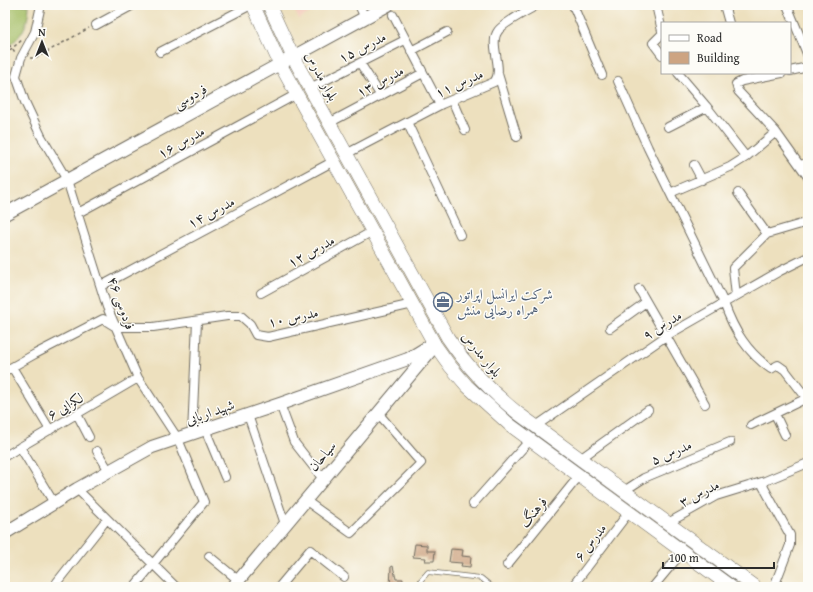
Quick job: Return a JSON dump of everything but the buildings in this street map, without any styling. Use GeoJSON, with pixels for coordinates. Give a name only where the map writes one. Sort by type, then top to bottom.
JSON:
{"type":"FeatureCollection","features":[{"type":"Feature","properties":{"kind":"main road"},"geometry":{"type":"LineString","coordinates":[[252,5],[280,64],[412,304],[435,344],[450,366],[467,386],[510,425],[730,586],[737,574]]}},
{"type":"Feature","properties":{"kind":"main road","name":"بلوار مدرس"},"geometry":{"type":"LineString","coordinates":[[269,5],[293,57],[448,338],[461,357],[494,394],[755,587]]}},
{"type":"Feature","properties":{"kind":"street","name":"فردوسی ۴۶"},"geometry":{"type":"LineString","coordinates":[[41,5],[35,32],[21,58],[16,76],[41,136],[67,180],[107,307],[138,378],[178,439],[204,502],[134,587]]}},
{"type":"Feature","properties":{"kind":"street"},"geometry":{"type":"LineString","coordinates":[[96,25],[133,5]]}},
{"type":"Feature","properties":{"kind":"street"},"geometry":{"type":"LineString","coordinates":[[160,52],[252,5]]}},
{"type":"Feature","properties":{"kind":"street"},"geometry":{"type":"LineString","coordinates":[[359,5],[365,18]]}},
{"type":"Feature","properties":{"kind":"street","name":"مدرس ۱۱"},"geometry":{"type":"LineString","coordinates":[[346,154],[440,105],[494,82],[498,73],[495,42],[497,32],[503,26],[537,5]]}},
{"type":"Feature","properties":{"kind":"street"},"geometry":{"type":"LineString","coordinates":[[573,5],[602,75]]}},
{"type":"Feature","properties":{"kind":"street"},"geometry":{"type":"LineString","coordinates":[[656,5],[661,28]]}},
{"type":"Feature","properties":{"kind":"street"},"geometry":{"type":"LineString","coordinates":[[724,5],[729,22]]}},
{"type":"Feature","properties":{"kind":"street"},"geometry":{"type":"LineString","coordinates":[[787,5],[793,27],[808,56]]}},
{"type":"Feature","properties":{"kind":"street"},"geometry":{"type":"LineString","coordinates":[[391,10],[405,40],[440,105]]}},
{"type":"Feature","properties":{"kind":"street","name":"فردوسی"},"geometry":{"type":"LineString","coordinates":[[5,214],[365,18],[391,10]]}},
{"type":"Feature","properties":{"kind":"street"},"geometry":{"type":"LineString","coordinates":[[411,51],[447,32]]}},
{"type":"Feature","properties":{"kind":"street"},"geometry":{"type":"LineString","coordinates":[[661,33],[653,43],[661,54]]}},
{"type":"Feature","properties":{"kind":"street","name":"مدرس ۱۵"},"geometry":{"type":"LineString","coordinates":[[310,88],[405,40]]}},
{"type":"Feature","properties":{"kind":"street"},"geometry":{"type":"LineString","coordinates":[[360,62],[381,96]]}},
{"type":"Feature","properties":{"kind":"street"},"geometry":{"type":"LineString","coordinates":[[791,71],[808,67]]}},
{"type":"Feature","properties":{"kind":"street","name":"مدرس ۱۳"},"geometry":{"type":"LineString","coordinates":[[329,123],[423,73]]}},
{"type":"Feature","properties":{"kind":"street"},"geometry":{"type":"LineString","coordinates":[[498,73],[517,136]]}},
{"type":"Feature","properties":{"kind":"street"},"geometry":{"type":"LineString","coordinates":[[679,74],[746,157]]}},
{"type":"Feature","properties":{"kind":"street"},"geometry":{"type":"LineString","coordinates":[[777,74],[742,81],[736,84],[738,91],[776,132],[808,177]]}},
{"type":"Feature","properties":{"kind":"street"},"geometry":{"type":"LineString","coordinates":[[618,81],[648,148],[724,303],[730,319],[744,344],[763,364],[771,369],[778,365],[785,370],[807,399],[752,425]]}},
{"type":"Feature","properties":{"kind":"street","name":"مدرس ۱۶"},"geometry":{"type":"LineString","coordinates":[[78,213],[297,94]]}},
{"type":"Feature","properties":{"kind":"street"},"geometry":{"type":"LineString","coordinates":[[452,100],[465,130]]}},
{"type":"Feature","properties":{"kind":"street"},"geometry":{"type":"LineString","coordinates":[[668,127],[707,107]]}},
{"type":"Feature","properties":{"kind":"street"},"geometry":{"type":"LineString","coordinates":[[407,122],[460,235]]}},
{"type":"Feature","properties":{"kind":"street"},"geometry":{"type":"LineString","coordinates":[[670,193],[730,167],[746,157],[776,132]]}},
{"type":"Feature","properties":{"kind":"street","name":"مدرس ۱۴"},"geometry":{"type":"LineString","coordinates":[[101,286],[334,161]]}},
{"type":"Feature","properties":{"kind":"street"},"geometry":{"type":"LineString","coordinates":[[800,166],[808,163]]}},
{"type":"Feature","properties":{"kind":"street"},"geometry":{"type":"LineString","coordinates":[[694,165],[702,180]]}},
{"type":"Feature","properties":{"kind":"street"},"geometry":{"type":"LineString","coordinates":[[738,193],[767,234]]}},
{"type":"Feature","properties":{"kind":"street"},"geometry":{"type":"LineString","coordinates":[[736,296],[733,268],[767,234],[808,222]]}},
{"type":"Feature","properties":{"kind":"street","name":"مدرس ۱۲"},"geometry":{"type":"LineString","coordinates":[[261,293],[372,232]]}},
{"type":"Feature","properties":{"kind":"street","name":"مدرس ۹"},"geometry":{"type":"LineString","coordinates":[[536,426],[666,336],[808,257]]}},
{"type":"Feature","properties":{"kind":"street"},"geometry":{"type":"LineString","coordinates":[[639,289],[705,404]]}},
{"type":"Feature","properties":{"kind":"street"},"geometry":{"type":"LineString","coordinates":[[610,328],[646,302]]}},
{"type":"Feature","properties":{"kind":"street","name":"مدرس ۱۰"},"geometry":{"type":"LineString","coordinates":[[9,369],[103,319],[116,327],[153,327],[241,316],[250,324],[256,335],[268,337],[412,304]]}},
{"type":"Feature","properties":{"kind":"street"},"geometry":{"type":"LineString","coordinates":[[192,434],[197,321]]}},
{"type":"Feature","properties":{"kind":"street","name":"شهید اربابی"},"geometry":{"type":"LineString","coordinates":[[5,533],[77,489],[152,447],[408,359],[418,359],[435,344]]}},
{"type":"Feature","properties":{"kind":"street","name":"سیاحان"},"geometry":{"type":"LineString","coordinates":[[235,584],[378,413],[418,359]]}},
{"type":"Feature","properties":{"kind":"street"},"geometry":{"type":"LineString","coordinates":[[9,369],[50,430]]}},
{"type":"Feature","properties":{"kind":"street","name":"لکزایی ۶"},"geometry":{"type":"LineString","coordinates":[[5,456],[138,378]]}},
{"type":"Feature","properties":{"kind":"street"},"geometry":{"type":"LineString","coordinates":[[280,404],[294,442],[323,479]]}},
{"type":"Feature","properties":{"kind":"street"},"geometry":{"type":"LineString","coordinates":[[580,459],[648,410]]}},
{"type":"Feature","properties":{"kind":"street"},"geometry":{"type":"LineString","coordinates":[[305,500],[351,533],[421,463],[378,413]]}},
{"type":"Feature","properties":{"kind":"street"},"geometry":{"type":"LineString","coordinates":[[77,414],[89,436]]}},
{"type":"Feature","properties":{"kind":"street"},"geometry":{"type":"LineString","coordinates":[[775,414],[785,435]]}},
{"type":"Feature","properties":{"kind":"street"},"geometry":{"type":"LineString","coordinates":[[248,415],[286,524]]}},
{"type":"Feature","properties":{"kind":"street"},"geometry":{"type":"LineString","coordinates":[[205,430],[224,477]]}},
{"type":"Feature","properties":{"kind":"street"},"geometry":{"type":"LineString","coordinates":[[473,504],[530,440]]}},
{"type":"Feature","properties":{"kind":"street","name":"مدرس ۵"},"geometry":{"type":"LineString","coordinates":[[624,491],[644,478],[730,442]]}},
{"type":"Feature","properties":{"kind":"street"},"geometry":{"type":"LineString","coordinates":[[20,447],[54,503]]}},
{"type":"Feature","properties":{"kind":"street"},"geometry":{"type":"LineString","coordinates":[[97,451],[109,471]]}},
{"type":"Feature","properties":{"kind":"street","name":"مدرس ۳"},"geometry":{"type":"LineString","coordinates":[[668,523],[716,496],[765,481],[808,463]]}},
{"type":"Feature","properties":{"kind":"street","name":"فرهنگ"},"geometry":{"type":"LineString","coordinates":[[507,565],[579,476]]}},
{"type":"Feature","properties":{"kind":"street"},"geometry":{"type":"LineString","coordinates":[[765,481],[763,486],[765,491],[790,535],[790,545],[774,587]]}},
{"type":"Feature","properties":{"kind":"street"},"geometry":{"type":"LineString","coordinates":[[77,489],[176,587]]}},
{"type":"Feature","properties":{"kind":"street","name":"مدرس ۶"},"geometry":{"type":"LineString","coordinates":[[572,587],[629,512]]}},
{"type":"Feature","properties":{"kind":"street"},"geometry":{"type":"LineString","coordinates":[[57,582],[107,518]]}},
{"type":"Feature","properties":{"kind":"street"},"geometry":{"type":"LineString","coordinates":[[279,587],[310,550],[344,577]]}},
{"type":"Feature","properties":{"kind":"street"},"geometry":{"type":"LineString","coordinates":[[654,587],[683,551]]}},
{"type":"Feature","properties":{"kind":"street"},"geometry":{"type":"LineString","coordinates":[[209,556],[235,584]]}},
{"type":"Feature","properties":{"kind":"lane"},"geometry":{"type":"LineString","coordinates":[[420,587],[421,580],[428,572],[480,578],[492,587]]}},
{"type":"Feature","properties":{"kind":"path"},"geometry":{"type":"LineString","coordinates":[[5,40],[21,58],[36,58],[96,25]]}},
{"type":"Feature","properties":{"kind":"path"},"geometry":{"type":"LineString","coordinates":[[5,54],[22,39]]}},
{"type":"Feature","properties":{"kind":"shaded area"},"geometry":{"type":"Polygon","coordinates":[[[291,5],[324,5],[299,19],[291,5]]]}},
{"type":"Feature","properties":{"kind":"green space"},"geometry":{"type":"Polygon","coordinates":[[[5,5],[29,5],[27,19],[23,30],[16,40],[5,49],[5,5]]]}},
{"type":"Feature","properties":{"kind":"place","name":"شرکت ایرانسل اپراتور همراه رضایی منش"},"geometry":{"type":"Point","coordinates":[443,302]}}]}
